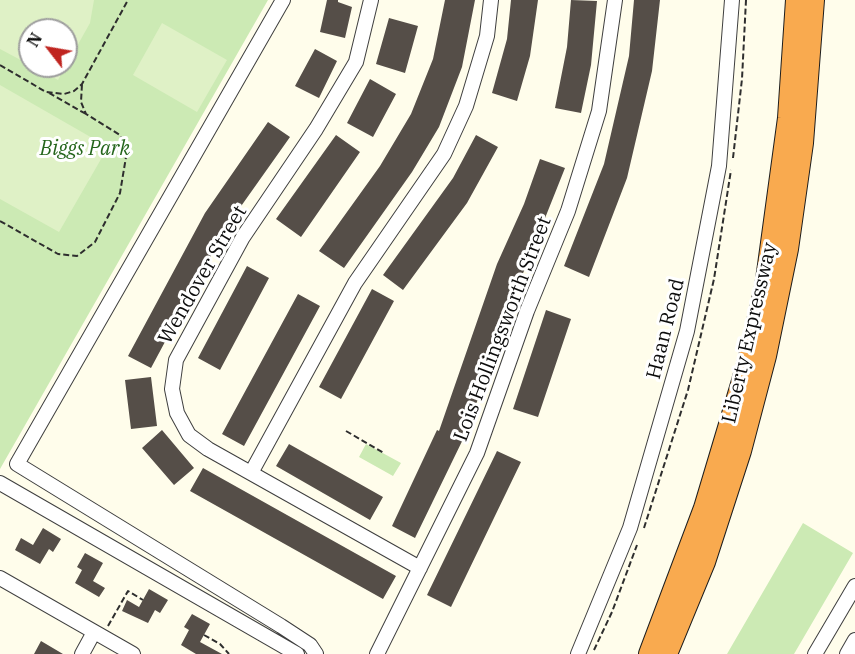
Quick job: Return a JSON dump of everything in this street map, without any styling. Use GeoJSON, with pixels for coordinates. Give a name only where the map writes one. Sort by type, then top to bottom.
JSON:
{"type":"FeatureCollection","features":[{"type":"Feature","properties":{"kind":"highway","name":"Liberty Expressway"},"geometry":{"type":"LineString","coordinates":[[648,654],[704,508],[748,361],[765,287],[788,118],[796,0]]}},
{"type":"Feature","properties":{"kind":"highway","name":"Liberty Expressway"},"geometry":{"type":"LineString","coordinates":[[667,654],[716,529],[741,451],[766,356],[788,249],[803,143],[814,0]]}},
{"type":"Feature","properties":{"kind":"street"},"geometry":{"type":"LineString","coordinates":[[283,0],[17,464],[310,645],[316,654]]}},
{"type":"Feature","properties":{"kind":"street","name":"Wendover Street"},"geometry":{"type":"LineString","coordinates":[[371,0],[366,28],[351,71],[316,129],[243,237],[176,360],[172,389],[177,413],[189,435],[208,449],[420,568]]}},
{"type":"Feature","properties":{"kind":"street"},"geometry":{"type":"LineString","coordinates":[[250,473],[355,283],[444,154],[466,106],[487,36],[491,0]]}},
{"type":"Feature","properties":{"kind":"street","name":"Lois Hollingsworth Street"},"geometry":{"type":"LineString","coordinates":[[377,654],[477,453],[527,311],[568,211],[599,111],[615,0]]}},
{"type":"Feature","properties":{"kind":"street","name":"Haan Road"},"geometry":{"type":"LineString","coordinates":[[578,654],[630,528],[687,331],[719,166],[732,0]]}},
{"type":"Feature","properties":{"kind":"street"},"geometry":{"type":"LineString","coordinates":[[0,483],[297,654]]}},
{"type":"Feature","properties":{"kind":"street"},"geometry":{"type":"LineString","coordinates":[[0,578],[100,630],[134,654]]}},
{"type":"Feature","properties":{"kind":"street"},"geometry":{"type":"LineString","coordinates":[[815,654],[855,586]]}},
{"type":"Feature","properties":{"kind":"street"},"geometry":{"type":"LineString","coordinates":[[82,654],[100,630]]}},
{"type":"Feature","properties":{"kind":"street"},"geometry":{"type":"LineString","coordinates":[[848,654],[855,640]]}},
{"type":"Feature","properties":{"kind":"path"},"geometry":{"type":"LineString","coordinates":[[86,114],[81,102],[82,84],[128,0]]}},
{"type":"Feature","properties":{"kind":"path"},"geometry":{"type":"LineString","coordinates":[[0,65],[120,135],[127,150],[118,200],[95,242],[77,256],[58,254],[0,221]]}},
{"type":"Feature","properties":{"kind":"path"},"geometry":{"type":"LineString","coordinates":[[46,92],[64,94],[82,84]]}},
{"type":"Feature","properties":{"kind":"path"},"geometry":{"type":"LineString","coordinates":[[346,431],[384,453]]}},
{"type":"Feature","properties":{"kind":"path"},"geometry":{"type":"LineString","coordinates":[[100,630],[128,591],[143,600]]}},
{"type":"Feature","properties":{"kind":"path"},"geometry":{"type":"LineString","coordinates":[[204,634],[220,644],[229,654]]}},
{"type":"Feature","properties":{"kind":"green space","name":"Biggs Park"},"geometry":{"type":"Polygon","coordinates":[[[0,0],[268,0],[0,469],[0,0]]]}},
{"type":"Feature","properties":{"kind":"green space"},"geometry":{"type":"Polygon","coordinates":[[[0,0],[94,0],[90,23],[78,44],[78,18],[18,18],[18,59],[0,49],[0,0]]]}},
{"type":"Feature","properties":{"kind":"green space"},"geometry":{"type":"Polygon","coordinates":[[[162,23],[227,60],[197,112],[133,75],[162,23]]]}},
{"type":"Feature","properties":{"kind":"green space"},"geometry":{"type":"Polygon","coordinates":[[[0,85],[108,147],[59,232],[0,199],[0,85]]]}},
{"type":"Feature","properties":{"kind":"green space"},"geometry":{"type":"Polygon","coordinates":[[[366,444],[401,463],[393,476],[359,457],[366,444]]]}},
{"type":"Feature","properties":{"kind":"green space"},"geometry":{"type":"Polygon","coordinates":[[[803,523],[853,553],[794,654],[727,654],[803,523]]]}},
{"type":"Feature","properties":{"kind":"building"},"geometry":{"type":"Polygon","coordinates":[[[327,0],[338,0],[352,7],[345,38],[320,32],[327,0]]]}},
{"type":"Feature","properties":{"kind":"building"},"geometry":{"type":"Polygon","coordinates":[[[445,0],[475,0],[462,67],[439,127],[412,172],[344,268],[319,251],[380,166],[411,114],[433,59],[445,0]]]}},
{"type":"Feature","properties":{"kind":"building"},"geometry":{"type":"Polygon","coordinates":[[[511,0],[538,0],[530,56],[517,101],[492,93],[507,39],[511,0]]]}},
{"type":"Feature","properties":{"kind":"building"},"geometry":{"type":"Polygon","coordinates":[[[571,0],[597,1],[591,65],[581,113],[555,108],[567,47],[571,0]]]}},
{"type":"Feature","properties":{"kind":"building"},"geometry":{"type":"Polygon","coordinates":[[[634,0],[660,0],[652,71],[627,178],[589,277],[564,266],[604,164],[629,56],[634,0]]]}},
{"type":"Feature","properties":{"kind":"building"},"geometry":{"type":"Polygon","coordinates":[[[389,18],[418,26],[405,73],[376,64],[389,18]]]}},
{"type":"Feature","properties":{"kind":"building"},"geometry":{"type":"Polygon","coordinates":[[[315,49],[337,61],[319,98],[295,86],[315,49]]]}},
{"type":"Feature","properties":{"kind":"building"},"geometry":{"type":"Polygon","coordinates":[[[370,79],[396,94],[373,137],[347,123],[370,79]]]}},
{"type":"Feature","properties":{"kind":"building"},"geometry":{"type":"Polygon","coordinates":[[[268,122],[290,137],[227,226],[151,368],[128,356],[205,213],[268,122]]]}},
{"type":"Feature","properties":{"kind":"building"},"geometry":{"type":"Polygon","coordinates":[[[336,135],[360,152],[301,237],[276,219],[336,135]]]}},
{"type":"Feature","properties":{"kind":"building"},"geometry":{"type":"Polygon","coordinates":[[[476,135],[498,147],[467,203],[403,290],[383,275],[453,178],[476,135]]]}},
{"type":"Feature","properties":{"kind":"building"},"geometry":{"type":"Polygon","coordinates":[[[540,159],[565,168],[502,326],[468,429],[415,538],[392,526],[437,430],[439,431],[497,264],[524,204],[540,159]]]}},
{"type":"Feature","properties":{"kind":"building"},"geometry":{"type":"Polygon","coordinates":[[[247,266],[269,278],[220,370],[198,358],[247,266]]]}},
{"type":"Feature","properties":{"kind":"building"},"geometry":{"type":"Polygon","coordinates":[[[372,289],[394,301],[341,399],[319,387],[372,289]]]}},
{"type":"Feature","properties":{"kind":"building"},"geometry":{"type":"Polygon","coordinates":[[[298,294],[320,306],[244,446],[222,434],[298,294]]]}},
{"type":"Feature","properties":{"kind":"building"},"geometry":{"type":"Polygon","coordinates":[[[546,310],[571,319],[538,417],[513,409],[546,310]]]}},
{"type":"Feature","properties":{"kind":"building"},"geometry":{"type":"Polygon","coordinates":[[[151,377],[157,426],[131,429],[125,380],[151,377]]]}},
{"type":"Feature","properties":{"kind":"building"},"geometry":{"type":"Polygon","coordinates":[[[162,430],[194,468],[174,485],[142,448],[162,430]]]}},
{"type":"Feature","properties":{"kind":"building"},"geometry":{"type":"Polygon","coordinates":[[[289,444],[383,497],[370,520],[276,466],[289,444]]]}},
{"type":"Feature","properties":{"kind":"building"},"geometry":{"type":"Polygon","coordinates":[[[497,451],[521,462],[451,607],[427,595],[497,451]]]}},
{"type":"Feature","properties":{"kind":"building"},"geometry":{"type":"Polygon","coordinates":[[[203,468],[396,576],[383,599],[190,491],[203,468]]]}},
{"type":"Feature","properties":{"kind":"building"},"geometry":{"type":"Polygon","coordinates":[[[43,528],[61,539],[53,552],[49,549],[40,564],[15,550],[21,538],[33,545],[43,528]]]}},
{"type":"Feature","properties":{"kind":"building"},"geometry":{"type":"Polygon","coordinates":[[[85,553],[103,563],[93,581],[105,588],[99,597],[75,583],[82,570],[77,567],[85,553]]]}},
{"type":"Feature","properties":{"kind":"building"},"geometry":{"type":"Polygon","coordinates":[[[149,589],[168,600],[160,613],[155,610],[148,623],[122,611],[127,600],[139,607],[149,589]]]}},
{"type":"Feature","properties":{"kind":"building"},"geometry":{"type":"Polygon","coordinates":[[[192,614],[210,624],[200,642],[222,654],[196,654],[181,645],[189,630],[184,627],[192,614]]]}},
{"type":"Feature","properties":{"kind":"building"},"geometry":{"type":"Polygon","coordinates":[[[41,641],[63,654],[34,654],[41,641]]]}}]}
